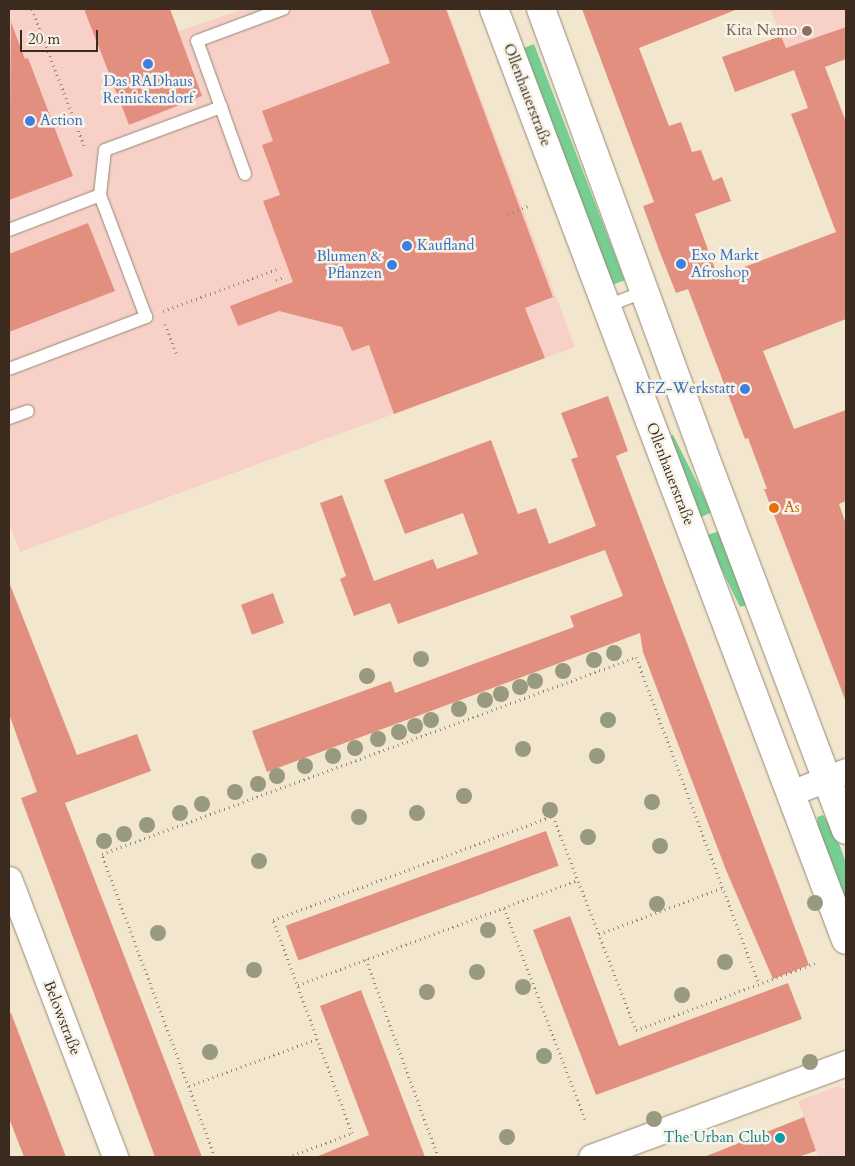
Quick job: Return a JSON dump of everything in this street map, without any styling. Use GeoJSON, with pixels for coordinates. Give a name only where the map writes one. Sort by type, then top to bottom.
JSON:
{"type":"FeatureCollection","features":[{"type":"Feature","properties":{"kind":"main road","name":"Ollenhauerstraße"},"geometry":{"type":"LineString","coordinates":[[494,9],[846,940]]}},
{"type":"Feature","properties":{"kind":"main road"},"geometry":{"type":"LineString","coordinates":[[541,9],[644,292],[836,775],[846,830]]}},
{"type":"Feature","properties":{"kind":"street"},"geometry":{"type":"LineString","coordinates":[[791,793],[836,775]]}},
{"type":"Feature","properties":{"kind":"street","name":"Belowstraße"},"geometry":{"type":"LineString","coordinates":[[9,879],[115,1157]]}},
{"type":"Feature","properties":{"kind":"street"},"geometry":{"type":"LineString","coordinates":[[591,1157],[846,1063]]}},
{"type":"Feature","properties":{"kind":"lane"},"geometry":{"type":"LineString","coordinates":[[245,174],[197,41],[283,9]]}},
{"type":"Feature","properties":{"kind":"lane"},"geometry":{"type":"LineString","coordinates":[[9,369],[146,317],[100,196],[105,150],[221,107]]}},
{"type":"Feature","properties":{"kind":"lane"},"geometry":{"type":"LineString","coordinates":[[9,230],[100,196]]}},
{"type":"Feature","properties":{"kind":"lane"},"geometry":{"type":"LineString","coordinates":[[607,306],[644,292]]}},
{"type":"Feature","properties":{"kind":"lane"},"geometry":{"type":"LineString","coordinates":[[9,418],[28,411]]}},
{"type":"Feature","properties":{"kind":"path"},"geometry":{"type":"LineString","coordinates":[[32,9],[84,145]]}},
{"type":"Feature","properties":{"kind":"path"},"geometry":{"type":"LineString","coordinates":[[508,214],[530,205]]}},
{"type":"Feature","properties":{"kind":"path"},"geometry":{"type":"LineString","coordinates":[[177,356],[160,312],[280,268]]}},
{"type":"Feature","properties":{"kind":"path"},"geometry":{"type":"LineString","coordinates":[[276,280],[284,278]]}},
{"type":"Feature","properties":{"kind":"path"},"geometry":{"type":"LineString","coordinates":[[216,1157],[102,854],[636,657],[758,984]]}},
{"type":"Feature","properties":{"kind":"path"},"geometry":{"type":"LineString","coordinates":[[288,1157],[352,1134],[273,920],[553,816],[636,1030],[818,962]]}},
{"type":"Feature","properties":{"kind":"path"},"geometry":{"type":"LineString","coordinates":[[298,986],[578,880]]}},
{"type":"Feature","properties":{"kind":"path"},"geometry":{"type":"LineString","coordinates":[[599,934],[722,888]]}},
{"type":"Feature","properties":{"kind":"path"},"geometry":{"type":"LineString","coordinates":[[504,908],[586,1122]]}},
{"type":"Feature","properties":{"kind":"path"},"geometry":{"type":"LineString","coordinates":[[366,960],[438,1157]]}},
{"type":"Feature","properties":{"kind":"path"},"geometry":{"type":"LineString","coordinates":[[189,1086],[318,1039]]}},
{"type":"Feature","properties":{"kind":"shaded area"},"geometry":{"type":"Polygon","coordinates":[[[9,9],[170,9],[179,31],[243,9],[447,9],[575,347],[20,552],[9,523],[9,9]]]}},
{"type":"Feature","properties":{"kind":"shaded area","name":"Kita Nemo"},"geometry":{"type":"Polygon","coordinates":[[[770,9],[846,9],[846,27],[786,49],[770,9]]]}},
{"type":"Feature","properties":{"kind":"shaded area"},"geometry":{"type":"Polygon","coordinates":[[[838,1086],[846,1090],[846,1157],[818,1157],[798,1101],[838,1086]]]}},
{"type":"Feature","properties":{"kind":"green space"},"geometry":{"type":"Polygon","coordinates":[[[534,44],[625,280],[612,285],[521,49],[534,44]]]}},
{"type":"Feature","properties":{"kind":"green space"},"geometry":{"type":"Polygon","coordinates":[[[673,435],[712,512],[699,518],[669,437],[673,435]]]}},
{"type":"Feature","properties":{"kind":"green space"},"geometry":{"type":"Polygon","coordinates":[[[719,531],[747,605],[740,607],[705,536],[719,531]]]}},
{"type":"Feature","properties":{"kind":"green space"},"geometry":{"type":"Polygon","coordinates":[[[823,815],[835,832],[846,863],[846,909],[819,837],[817,817],[823,815]]]}},
{"type":"Feature","properties":{"kind":"building","name":"Das RADhaus Reinickendorf"},"geometry":{"type":"Polygon","coordinates":[[[84,9],[170,9],[202,96],[129,125],[84,9]]]}},
{"type":"Feature","properties":{"kind":"building","name":"Kaufland"},"geometry":{"type":"Polygon","coordinates":[[[370,9],[446,9],[553,297],[525,308],[545,358],[394,414],[369,345],[352,351],[342,327],[279,311],[238,326],[230,306],[293,282],[263,201],[280,195],[262,145],[273,141],[262,111],[390,63],[370,9]]]}},
{"type":"Feature","properties":{"kind":"building"},"geometry":{"type":"Polygon","coordinates":[[[582,9],[738,9],[639,48],[669,126],[681,122],[692,152],[701,150],[713,181],[722,177],[731,201],[695,214],[718,277],[836,232],[791,114],[808,108],[794,70],[735,92],[722,57],[781,36],[786,48],[846,27],[846,59],[825,67],[846,122],[846,319],[763,351],[794,429],[846,410],[846,501],[839,504],[846,524],[846,702],[764,489],[767,489],[748,438],[745,439],[688,289],[676,293],[659,250],[643,206],[654,202],[582,9]]]}},
{"type":"Feature","properties":{"kind":"building","name":"Action"},"geometry":{"type":"Polygon","coordinates":[[[11,22],[25,59],[28,58],[73,176],[9,200],[11,22]]]}},
{"type":"Feature","properties":{"kind":"building"},"geometry":{"type":"Polygon","coordinates":[[[88,223],[115,291],[9,332],[9,254],[88,223]]]}},
{"type":"Feature","properties":{"kind":"building"},"geometry":{"type":"Polygon","coordinates":[[[608,396],[628,451],[616,456],[809,965],[773,979],[726,870],[643,652],[640,633],[267,772],[252,731],[391,681],[395,693],[574,627],[570,616],[623,596],[605,550],[398,624],[390,603],[354,616],[340,579],[346,576],[320,503],[342,495],[374,581],[433,559],[437,569],[478,554],[463,513],[405,534],[384,480],[491,440],[518,514],[536,508],[549,544],[596,526],[571,459],[578,457],[561,413],[608,396]]]}},
{"type":"Feature","properties":{"kind":"building"},"geometry":{"type":"Polygon","coordinates":[[[9,582],[77,755],[137,734],[151,771],[65,803],[202,1157],[155,1157],[21,798],[37,792],[9,714],[9,582]]]}},
{"type":"Feature","properties":{"kind":"building"},"geometry":{"type":"Polygon","coordinates":[[[273,593],[284,623],[252,635],[241,605],[273,593]]]}},
{"type":"Feature","properties":{"kind":"building"},"geometry":{"type":"Polygon","coordinates":[[[546,831],[559,866],[298,961],[286,926],[546,831]]]}},
{"type":"Feature","properties":{"kind":"building"},"geometry":{"type":"Polygon","coordinates":[[[570,916],[619,1046],[788,983],[802,1019],[596,1095],[533,930],[570,916]]]}},
{"type":"Feature","properties":{"kind":"building"},"geometry":{"type":"Polygon","coordinates":[[[361,990],[425,1157],[316,1157],[369,1135],[320,1006],[361,990]]]}},
{"type":"Feature","properties":{"kind":"building"},"geometry":{"type":"Polygon","coordinates":[[[9,1013],[11,1013],[66,1157],[24,1157],[9,1118],[9,1013]]]}},
{"type":"Feature","properties":{"kind":"building","name":"The Urban Club"},"geometry":{"type":"Polygon","coordinates":[[[804,1117],[816,1151],[798,1157],[704,1157],[804,1117]]]}},
{"type":"Feature","properties":{"kind":"place","name":"Kita Nemo"},"geometry":{"type":"Point","coordinates":[807,31]}},
{"type":"Feature","properties":{"kind":"place","name":"Das RADhaus Reinickendorf"},"geometry":{"type":"Point","coordinates":[148,64]}},
{"type":"Feature","properties":{"kind":"place","name":"Action"},"geometry":{"type":"Point","coordinates":[30,121]}},
{"type":"Feature","properties":{"kind":"place","name":"Kaufland"},"geometry":{"type":"Point","coordinates":[407,246]}},
{"type":"Feature","properties":{"kind":"place","name":"Exo Markt Afroshop"},"geometry":{"type":"Point","coordinates":[681,264]}},
{"type":"Feature","properties":{"kind":"place","name":"Blumen & Pflanzen"},"geometry":{"type":"Point","coordinates":[392,265]}},
{"type":"Feature","properties":{"kind":"place","name":"KFZ-Werkstatt"},"geometry":{"type":"Point","coordinates":[745,389]}},
{"type":"Feature","properties":{"kind":"place","name":"As"},"geometry":{"type":"Point","coordinates":[774,508]}},
{"type":"Feature","properties":{"kind":"place","name":"The Urban Club"},"geometry":{"type":"Point","coordinates":[780,1138]}}]}
